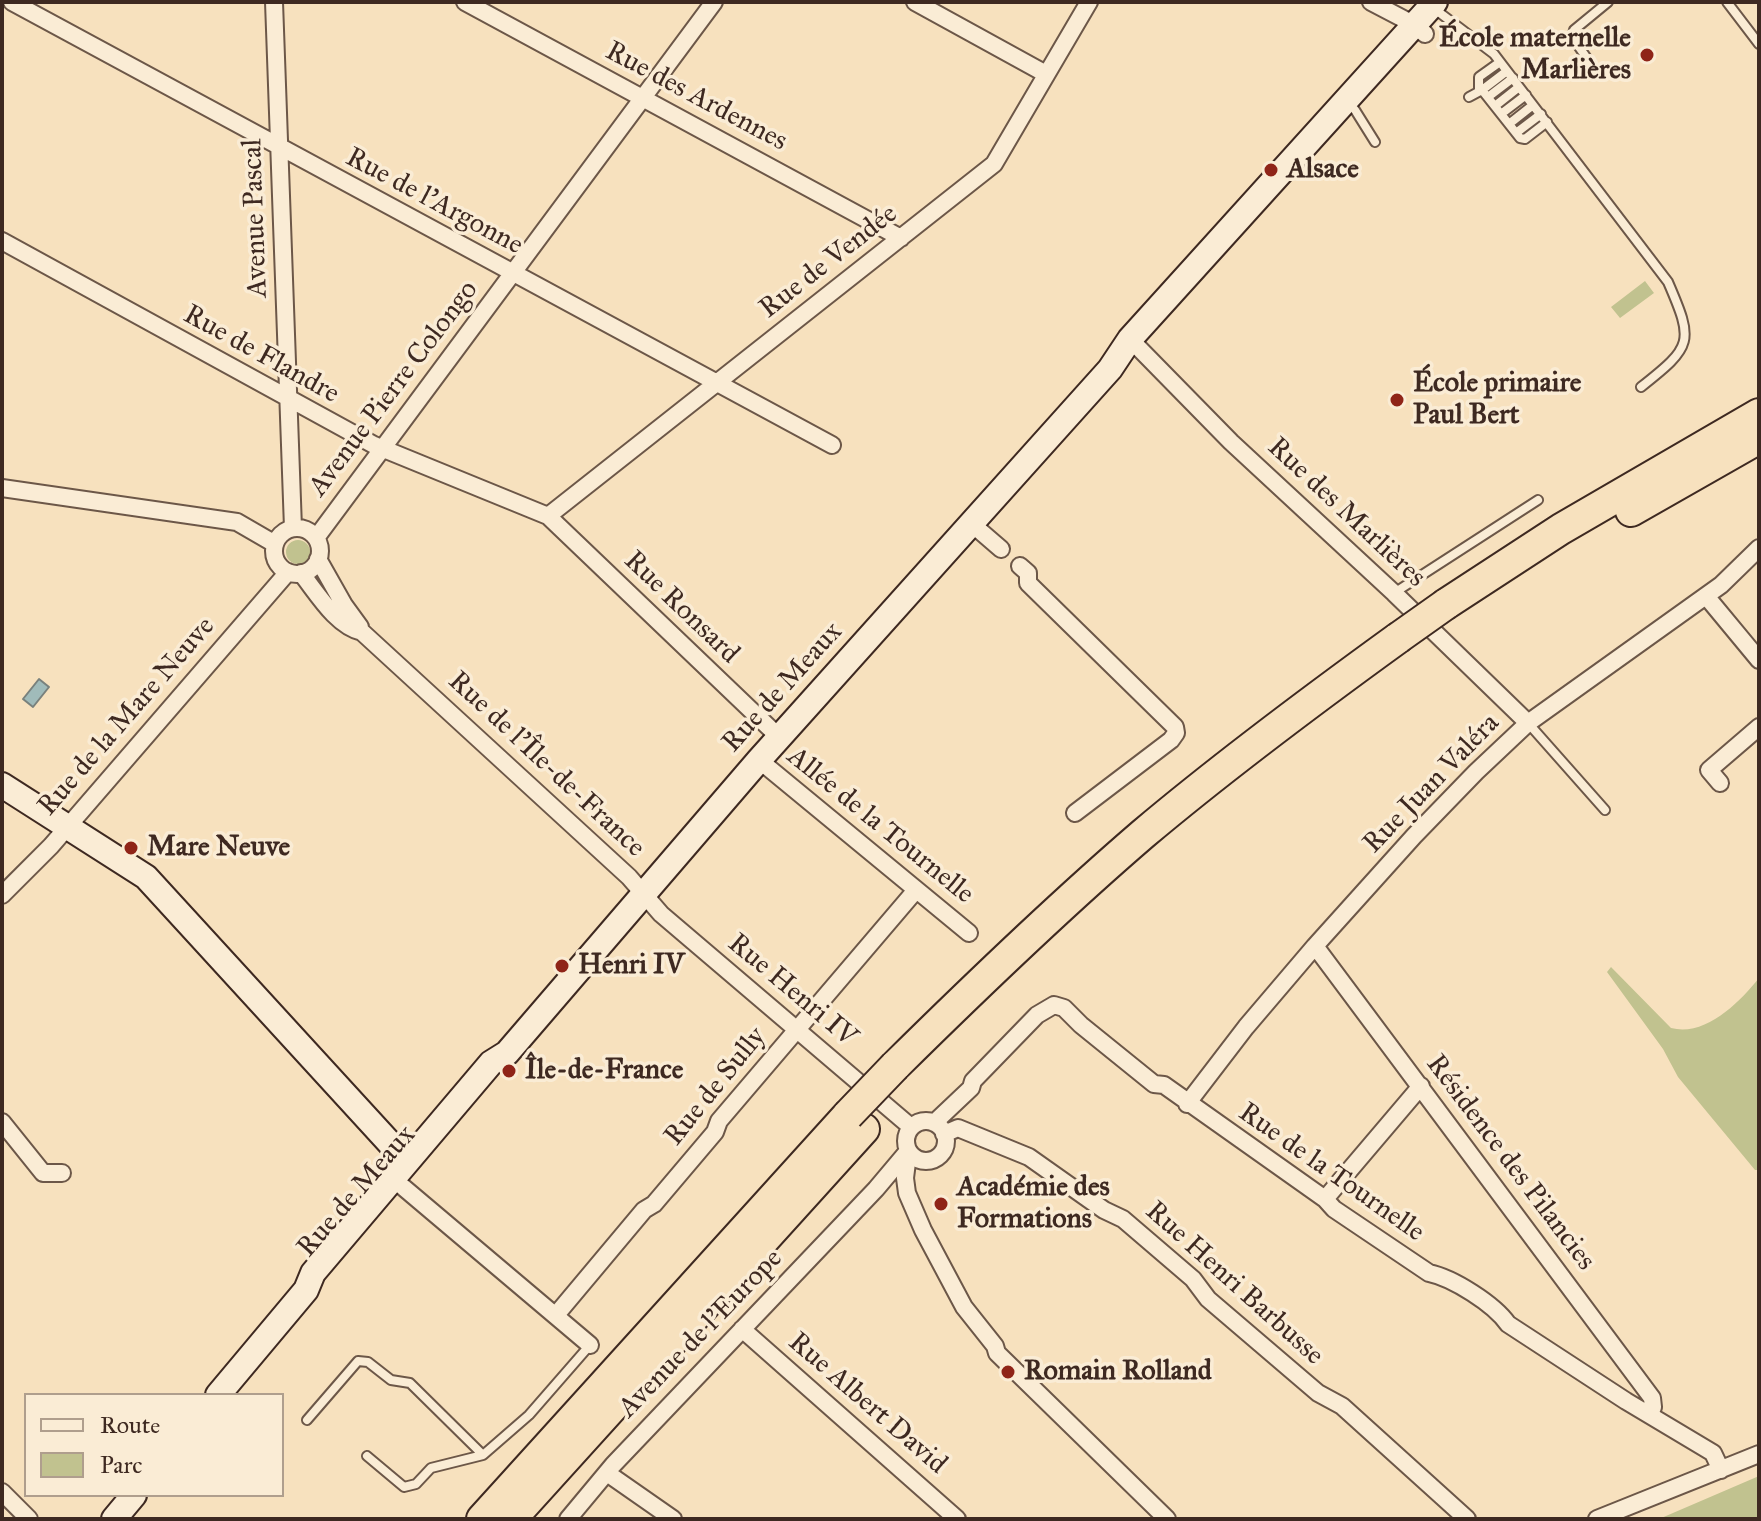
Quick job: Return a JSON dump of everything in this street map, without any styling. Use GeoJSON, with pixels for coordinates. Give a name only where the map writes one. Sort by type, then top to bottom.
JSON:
{"type":"FeatureCollection","features":[{"type":"Feature","properties":{"kind":"highway"},"geometry":{"type":"LineString","coordinates":[[482,1519],[902,1073],[1004,987],[1155,851],[1405,645],[1561,529],[1759,414]]}},
{"type":"Feature","properties":{"kind":"highway"},"geometry":{"type":"LineString","coordinates":[[1453,612],[1759,438]]}},
{"type":"Feature","properties":{"kind":"highway"},"geometry":{"type":"LineString","coordinates":[[511,1519],[856,1122]]}},
{"type":"Feature","properties":{"kind":"main road"},"geometry":{"type":"LineString","coordinates":[[1344,112],[1367,85],[1374,68],[1434,14]]}},
{"type":"Feature","properties":{"kind":"main road","name":"Rue de Meaux"},"geometry":{"type":"LineString","coordinates":[[315,1285],[313,1273],[491,1063],[507,1053],[779,737],[1434,14]]}},
{"type":"Feature","properties":{"kind":"main road"},"geometry":{"type":"LineString","coordinates":[[2,785],[146,877],[407,1162]]}},
{"type":"Feature","properties":{"kind":"main road","name":"Rue de Meaux"},"geometry":{"type":"LineString","coordinates":[[220,1393],[403,1187],[500,1071],[507,1053]]}},
{"type":"Feature","properties":{"kind":"main road"},"geometry":{"type":"LineString","coordinates":[[403,1187],[410,1168],[468,1099],[472,1086]]}},
{"type":"Feature","properties":{"kind":"main road"},"geometry":{"type":"LineString","coordinates":[[114,1519],[132,1497]]}},
{"type":"Feature","properties":{"kind":"street","name":"Rue de l'Argonne"},"geometry":{"type":"LineString","coordinates":[[12,2],[832,445]]}},
{"type":"Feature","properties":{"kind":"street","name":"Avenue Pascal"},"geometry":{"type":"LineString","coordinates":[[274,2],[293,528]]}},
{"type":"Feature","properties":{"kind":"street","name":"Rue des Ardennes"},"geometry":{"type":"LineString","coordinates":[[465,2],[901,238]]}},
{"type":"Feature","properties":{"kind":"street","name":"Avenue Pierre Colongo"},"geometry":{"type":"LineString","coordinates":[[316,538],[714,2]]}},
{"type":"Feature","properties":{"kind":"street"},"geometry":{"type":"LineString","coordinates":[[915,2],[1046,74]]}},
{"type":"Feature","properties":{"kind":"street","name":"Rue de Vendée"},"geometry":{"type":"LineString","coordinates":[[548,516],[994,164],[1089,2]]}},
{"type":"Feature","properties":{"kind":"street"},"geometry":{"type":"LineString","coordinates":[[1371,2],[1434,14]]}},
{"type":"Feature","properties":{"kind":"street","name":"Rue de Flandre"},"geometry":{"type":"LineString","coordinates":[[2,241],[289,400],[384,448],[548,516]]}},
{"type":"Feature","properties":{"kind":"street","name":"Rue des Marlières"},"geometry":{"type":"LineString","coordinates":[[1135,343],[1231,442],[1528,723]]}},
{"type":"Feature","properties":{"kind":"street"},"geometry":{"type":"LineString","coordinates":[[2,488],[237,522],[275,544]]}},
{"type":"Feature","properties":{"kind":"street","name":"Rue Ronsard"},"geometry":{"type":"LineString","coordinates":[[548,516],[779,737]]}},
{"type":"Feature","properties":{"kind":"street"},"geometry":{"type":"LineString","coordinates":[[972,524],[1001,549]]}},
{"type":"Feature","properties":{"kind":"street"},"geometry":{"type":"LineString","coordinates":[[294,572],[313,567],[320,548],[316,538],[306,530],[293,528],[283,533],[275,544],[275,557],[352,630],[362,632]]}},
{"type":"Feature","properties":{"kind":"street","name":"Rue Juan Valéra"},"geometry":{"type":"LineString","coordinates":[[1187,1104],[1246,1027],[1315,946],[1414,836],[1528,723],[1721,585],[1759,548]]}},
{"type":"Feature","properties":{"kind":"street"},"geometry":{"type":"LineString","coordinates":[[318,559],[362,632]]}},
{"type":"Feature","properties":{"kind":"street"},"geometry":{"type":"LineString","coordinates":[[1020,566],[1028,573],[1028,583],[1175,727],[1176,733],[1171,740],[1075,813]]}},
{"type":"Feature","properties":{"kind":"street","name":"Rue de la Mare Neuve"},"geometry":{"type":"LineString","coordinates":[[2,895],[67,827],[294,572]]}},
{"type":"Feature","properties":{"kind":"street"},"geometry":{"type":"LineString","coordinates":[[1706,596],[1759,660]]}},
{"type":"Feature","properties":{"kind":"street","name":"Rue de l'Île-de-France"},"geometry":{"type":"LineString","coordinates":[[362,632],[629,877],[642,893]]}},
{"type":"Feature","properties":{"kind":"street"},"geometry":{"type":"LineString","coordinates":[[1720,783],[1709,770],[1759,727]]}},
{"type":"Feature","properties":{"kind":"street","name":"Allée de la Tournelle"},"geometry":{"type":"LineString","coordinates":[[759,760],[969,933]]}},
{"type":"Feature","properties":{"kind":"street","name":"Rue de Sully"},"geometry":{"type":"LineString","coordinates":[[556,1315],[644,1210],[654,1204],[715,1132],[719,1121],[916,890]]}},
{"type":"Feature","properties":{"kind":"street","name":"Rue Henri IV"},"geometry":{"type":"LineString","coordinates":[[642,893],[661,914],[911,1127]]}},
{"type":"Feature","properties":{"kind":"street","name":"Résidence des Pilancies"},"geometry":{"type":"LineString","coordinates":[[1315,946],[1652,1398],[1650,1414]]}},
{"type":"Feature","properties":{"kind":"street","name":"Rue de la Tournelle"},"geometry":{"type":"LineString","coordinates":[[939,1129],[971,1088],[973,1081],[1037,1015],[1054,1005],[1064,1008],[1154,1084],[1164,1085],[1325,1199],[1334,1209],[1429,1273],[1444,1277],[1501,1313],[1508,1324],[1713,1453],[1721,1470]]}},
{"type":"Feature","properties":{"kind":"street"},"geometry":{"type":"LineString","coordinates":[[1325,1199],[1421,1086]]}},
{"type":"Feature","properties":{"kind":"street"},"geometry":{"type":"LineString","coordinates":[[2,1122],[43,1173],[62,1173]]}},
{"type":"Feature","properties":{"kind":"street"},"geometry":{"type":"LineString","coordinates":[[911,1160],[934,1160],[941,1155],[946,1144],[939,1129],[920,1122],[911,1127],[906,1143],[911,1160],[907,1193],[964,1307],[995,1346],[997,1353],[1167,1519]]}},
{"type":"Feature","properties":{"kind":"street","name":"Rue Henri Barbusse"},"geometry":{"type":"LineString","coordinates":[[939,1129],[958,1128],[1029,1157],[1104,1210],[1123,1219],[1193,1279],[1208,1299],[1318,1393],[1342,1406],[1467,1519]]}},
{"type":"Feature","properties":{"kind":"street","name":"Avenue de l'Europe"},"geometry":{"type":"LineString","coordinates":[[568,1519],[742,1329],[880,1185],[911,1160]]}},
{"type":"Feature","properties":{"kind":"street"},"geometry":{"type":"LineString","coordinates":[[880,1185],[907,1193]]}},
{"type":"Feature","properties":{"kind":"street"},"geometry":{"type":"LineString","coordinates":[[403,1187],[590,1345]]}},
{"type":"Feature","properties":{"kind":"street","name":"Rue Albert David"},"geometry":{"type":"LineString","coordinates":[[742,1329],[957,1519]]}},
{"type":"Feature","properties":{"kind":"street"},"geometry":{"type":"LineString","coordinates":[[1597,1519],[1759,1454]]}},
{"type":"Feature","properties":{"kind":"street"},"geometry":{"type":"LineString","coordinates":[[607,1473],[673,1519]]}},
{"type":"Feature","properties":{"kind":"street"},"geometry":{"type":"LineString","coordinates":[[2,1492],[29,1519]]}},
{"type":"Feature","properties":{"kind":"lane"},"geometry":{"type":"LineString","coordinates":[[1591,64],[1572,37],[1574,30],[1608,2]]}},
{"type":"Feature","properties":{"kind":"lane"},"geometry":{"type":"LineString","coordinates":[[1727,2],[1759,44]]}},
{"type":"Feature","properties":{"kind":"lane"},"geometry":{"type":"LineString","coordinates":[[1434,14],[1494,54],[1668,282],[1684,320],[1687,340],[1680,353],[1641,387]]}},
{"type":"Feature","properties":{"kind":"lane"},"geometry":{"type":"LineString","coordinates":[[1500,62],[1479,77],[1483,92],[1520,138],[1525,139],[1547,122]]}},
{"type":"Feature","properties":{"kind":"lane"},"geometry":{"type":"LineString","coordinates":[[1469,97],[1510,75]]}},
{"type":"Feature","properties":{"kind":"lane"},"geometry":{"type":"LineString","coordinates":[[1495,106],[1519,87]]}},
{"type":"Feature","properties":{"kind":"lane"},"geometry":{"type":"LineString","coordinates":[[1501,114],[1526,95]]}},
{"type":"Feature","properties":{"kind":"lane"},"geometry":{"type":"LineString","coordinates":[[1509,124],[1533,105]]}},
{"type":"Feature","properties":{"kind":"lane"},"geometry":{"type":"LineString","coordinates":[[1344,112],[1375,142]]}},
{"type":"Feature","properties":{"kind":"lane"},"geometry":{"type":"LineString","coordinates":[[1516,133],[1541,114]]}},
{"type":"Feature","properties":{"kind":"lane"},"geometry":{"type":"LineString","coordinates":[[1394,593],[1538,500]]}},
{"type":"Feature","properties":{"kind":"lane"},"geometry":{"type":"LineString","coordinates":[[1528,723],[1605,810]]}},
{"type":"Feature","properties":{"kind":"lane"},"geometry":{"type":"LineString","coordinates":[[367,1456],[404,1487],[416,1484],[431,1468],[483,1455],[529,1415],[590,1345]]}},
{"type":"Feature","properties":{"kind":"lane"},"geometry":{"type":"LineString","coordinates":[[307,1420],[358,1361],[368,1362],[391,1380],[410,1383],[483,1455]]}},
{"type":"Feature","properties":{"kind":"green space"},"geometry":{"type":"Polygon","coordinates":[[[1645,281],[1654,293],[1620,318],[1611,307],[1645,281]]]}},
{"type":"Feature","properties":{"kind":"green space"},"geometry":{"type":"Polygon","coordinates":[[[298,540],[309,547],[310,552],[303,563],[298,564],[287,557],[286,552],[293,541],[298,540]]]}},
{"type":"Feature","properties":{"kind":"green space"},"geometry":{"type":"Polygon","coordinates":[[[1611,967],[1671,1028],[1684,1029],[1696,1028],[1720,1016],[1742,998],[1759,978],[1759,1170],[1755,1170],[1678,1077],[1663,1049],[1607,972],[1611,967]]]}},
{"type":"Feature","properties":{"kind":"green space"},"geometry":{"type":"Polygon","coordinates":[[[1759,1476],[1759,1519],[1659,1519],[1759,1476]]]}},
{"type":"Feature","properties":{"kind":"water"},"geometry":{"type":"Polygon","coordinates":[[[39,679],[49,687],[33,707],[23,699],[39,679]]]}},
{"type":"Feature","properties":{"kind":"place","name":"École maternelle Marlières"},"geometry":{"type":"Point","coordinates":[1647,55]}},
{"type":"Feature","properties":{"kind":"place","name":"Alsace"},"geometry":{"type":"Point","coordinates":[1271,170]}},
{"type":"Feature","properties":{"kind":"place","name":"École primaire Paul Bert"},"geometry":{"type":"Point","coordinates":[1397,400]}},
{"type":"Feature","properties":{"kind":"place","name":"Mare Neuve"},"geometry":{"type":"Point","coordinates":[131,848]}},
{"type":"Feature","properties":{"kind":"place","name":"Henri IV"},"geometry":{"type":"Point","coordinates":[562,966]}},
{"type":"Feature","properties":{"kind":"place","name":"Île-de-France"},"geometry":{"type":"Point","coordinates":[509,1071]}},
{"type":"Feature","properties":{"kind":"place","name":"Académie des Formations"},"geometry":{"type":"Point","coordinates":[941,1204]}},
{"type":"Feature","properties":{"kind":"place","name":"Romain Rolland"},"geometry":{"type":"Point","coordinates":[1008,1372]}}]}
